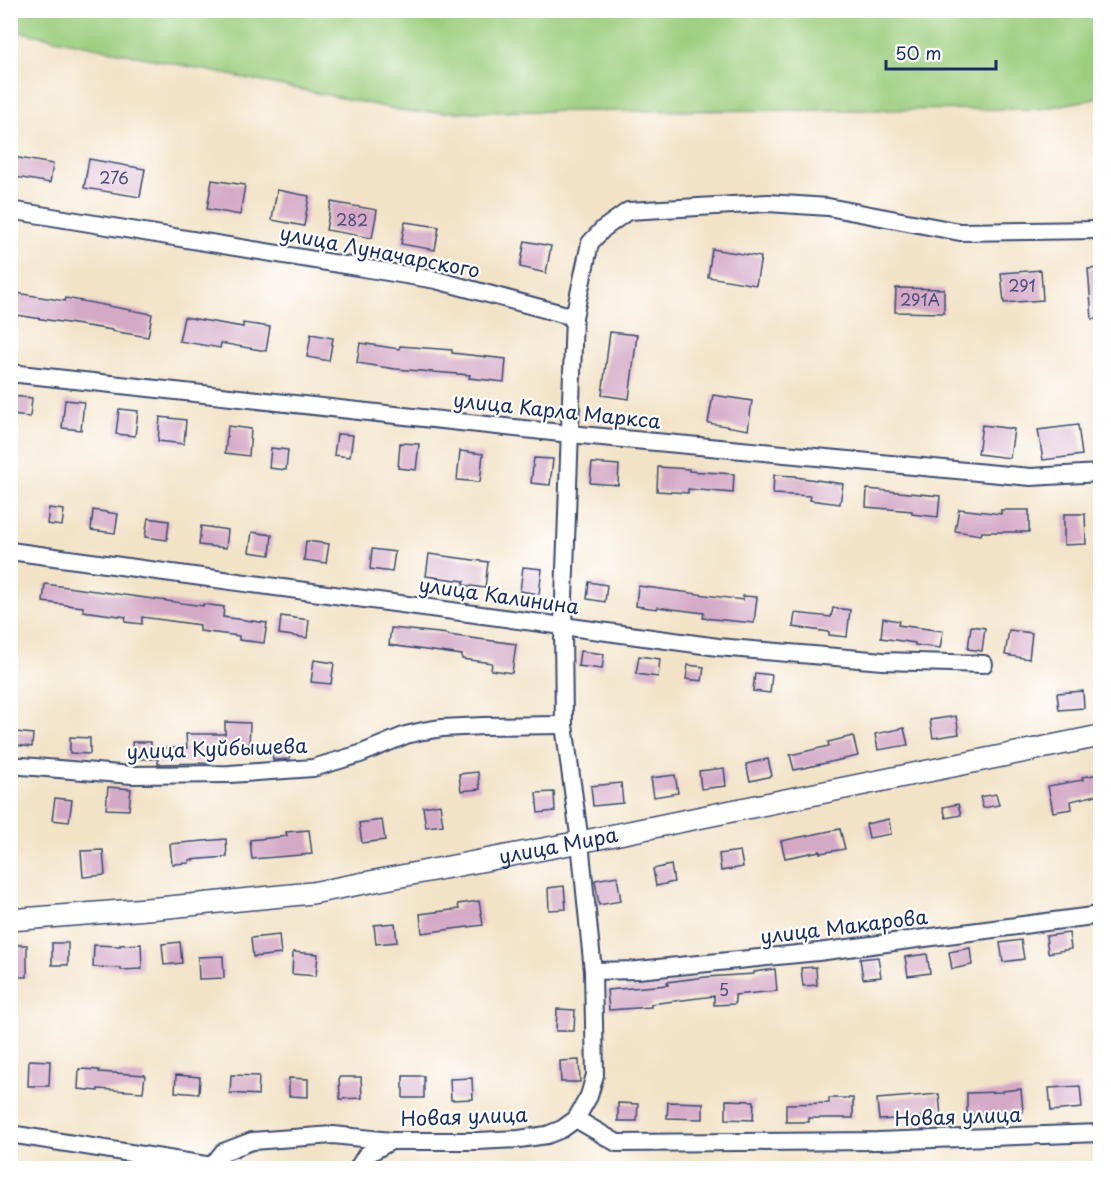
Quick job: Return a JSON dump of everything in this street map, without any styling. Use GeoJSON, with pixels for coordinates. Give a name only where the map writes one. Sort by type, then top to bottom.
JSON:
{"type":"FeatureCollection","features":[{"type":"Feature","properties":{"kind":"street"},"geometry":{"type":"LineString","coordinates":[[576,1119],[589,1096],[595,1075],[592,971],[580,842],[564,725],[563,626],[574,316],[590,243],[603,229],[628,211],[768,203],[828,207],[960,232],[1101,230]]}},
{"type":"Feature","properties":{"kind":"street","name":"улица Луначарского"},"geometry":{"type":"LineString","coordinates":[[10,210],[436,280],[574,316]]}},
{"type":"Feature","properties":{"kind":"street","name":"улица Карла Маркса"},"geometry":{"type":"LineString","coordinates":[[10,373],[570,434],[1031,477],[1101,473]]}},
{"type":"Feature","properties":{"kind":"street","name":"улица Калинина"},"geometry":{"type":"LineString","coordinates":[[10,551],[718,647],[883,661],[984,664]]}},
{"type":"Feature","properties":{"kind":"street","name":"улица Куйбышева"},"geometry":{"type":"LineString","coordinates":[[10,765],[132,775],[230,774],[302,769],[314,768],[360,754],[405,735],[423,731],[483,726],[564,725]]}},
{"type":"Feature","properties":{"kind":"street","name":"улица Мира"},"geometry":{"type":"LineString","coordinates":[[10,920],[312,893],[580,842],[1101,736]]}},
{"type":"Feature","properties":{"kind":"street","name":"улица Макарова"},"geometry":{"type":"LineString","coordinates":[[592,971],[638,970],[818,952],[1101,915]]}},
{"type":"Feature","properties":{"kind":"street","name":"Новая улица"},"geometry":{"type":"LineString","coordinates":[[10,1134],[215,1167],[223,1152],[252,1141],[333,1135],[391,1141],[519,1139],[547,1135],[562,1129],[576,1119],[617,1143],[877,1141],[1101,1133]]}},
{"type":"Feature","properties":{"kind":"street"},"geometry":{"type":"LineString","coordinates":[[358,1168],[366,1155],[391,1141]]}},
{"type":"Feature","properties":{"kind":"green space"},"geometry":{"type":"Polygon","coordinates":[[[11,10],[1100,11],[1100,98],[1039,109],[409,112],[11,30],[11,10]]]}},
{"type":"Feature","properties":{"kind":"building"},"geometry":{"type":"Polygon","coordinates":[[[13,157],[53,164],[50,183],[10,176],[13,157]]]}},
{"type":"Feature","properties":{"kind":"building"},"geometry":{"type":"Polygon","coordinates":[[[89,159],[145,169],[140,197],[84,188],[89,159]]]}},
{"type":"Feature","properties":{"kind":"building"},"geometry":{"type":"Polygon","coordinates":[[[212,180],[245,185],[240,215],[207,209],[212,180]]]}},
{"type":"Feature","properties":{"kind":"building"},"geometry":{"type":"Polygon","coordinates":[[[277,190],[309,196],[304,226],[272,220],[277,190]]]}},
{"type":"Feature","properties":{"kind":"building"},"geometry":{"type":"Polygon","coordinates":[[[331,202],[377,210],[372,238],[326,230],[331,202]]]}},
{"type":"Feature","properties":{"kind":"building"},"geometry":{"type":"Polygon","coordinates":[[[405,222],[439,227],[435,250],[401,244],[405,222]]]}},
{"type":"Feature","properties":{"kind":"building"},"geometry":{"type":"Polygon","coordinates":[[[525,241],[551,246],[546,273],[520,267],[525,241]]]}},
{"type":"Feature","properties":{"kind":"building"},"geometry":{"type":"Polygon","coordinates":[[[712,249],[761,257],[756,285],[708,277],[712,249]]]}},
{"type":"Feature","properties":{"kind":"building"},"geometry":{"type":"Polygon","coordinates":[[[1101,268],[1101,319],[1092,319],[1088,269],[1101,268]]]}},
{"type":"Feature","properties":{"kind":"building"},"geometry":{"type":"Polygon","coordinates":[[[1041,270],[1043,300],[1004,303],[1001,273],[1041,270]]]}},
{"type":"Feature","properties":{"kind":"building"},"geometry":{"type":"Polygon","coordinates":[[[896,288],[944,289],[944,313],[895,312],[896,288]]]}},
{"type":"Feature","properties":{"kind":"building"},"geometry":{"type":"Polygon","coordinates":[[[10,292],[65,301],[66,298],[152,314],[148,337],[10,314],[10,292]]]}},
{"type":"Feature","properties":{"kind":"building"},"geometry":{"type":"Polygon","coordinates":[[[184,317],[243,327],[243,323],[270,327],[266,351],[221,343],[220,348],[179,341],[184,317]]]}},
{"type":"Feature","properties":{"kind":"building"},"geometry":{"type":"Polygon","coordinates":[[[610,332],[637,335],[629,399],[602,395],[610,332]]]}},
{"type":"Feature","properties":{"kind":"building"},"geometry":{"type":"Polygon","coordinates":[[[311,334],[333,338],[329,361],[307,357],[311,334]]]}},
{"type":"Feature","properties":{"kind":"building"},"geometry":{"type":"Polygon","coordinates":[[[360,343],[399,349],[400,346],[452,350],[452,353],[506,359],[504,382],[469,378],[470,375],[395,369],[357,363],[360,343]]]}},
{"type":"Feature","properties":{"kind":"building"},"geometry":{"type":"Polygon","coordinates":[[[713,395],[752,401],[748,430],[708,423],[713,395]]]}},
{"type":"Feature","properties":{"kind":"building"},"geometry":{"type":"Polygon","coordinates":[[[12,396],[32,398],[30,417],[10,415],[12,396]]]}},
{"type":"Feature","properties":{"kind":"building"},"geometry":{"type":"Polygon","coordinates":[[[65,400],[84,402],[81,430],[62,428],[65,400]]]}},
{"type":"Feature","properties":{"kind":"building"},"geometry":{"type":"Polygon","coordinates":[[[119,409],[138,411],[135,436],[116,434],[119,409]]]}},
{"type":"Feature","properties":{"kind":"building"},"geometry":{"type":"Polygon","coordinates":[[[160,417],[186,420],[184,444],[158,441],[160,417]]]}},
{"type":"Feature","properties":{"kind":"building"},"geometry":{"type":"Polygon","coordinates":[[[982,425],[1014,429],[1010,458],[978,454],[982,425]]]}},
{"type":"Feature","properties":{"kind":"building"},"geometry":{"type":"Polygon","coordinates":[[[1078,425],[1082,455],[1043,460],[1038,430],[1078,425]]]}},
{"type":"Feature","properties":{"kind":"building"},"geometry":{"type":"Polygon","coordinates":[[[228,426],[251,429],[249,456],[225,453],[228,426]]]}},
{"type":"Feature","properties":{"kind":"building"},"geometry":{"type":"Polygon","coordinates":[[[337,434],[353,435],[350,457],[334,455],[337,434]]]}},
{"type":"Feature","properties":{"kind":"building"},"geometry":{"type":"Polygon","coordinates":[[[400,443],[419,444],[416,470],[398,468],[400,443]]]}},
{"type":"Feature","properties":{"kind":"building"},"geometry":{"type":"Polygon","coordinates":[[[271,448],[288,450],[286,470],[269,468],[271,448]]]}},
{"type":"Feature","properties":{"kind":"building"},"geometry":{"type":"Polygon","coordinates":[[[460,451],[483,454],[480,482],[457,480],[460,451]]]}},
{"type":"Feature","properties":{"kind":"building"},"geometry":{"type":"Polygon","coordinates":[[[534,458],[553,459],[550,485],[531,483],[534,458]]]}},
{"type":"Feature","properties":{"kind":"building"},"geometry":{"type":"Polygon","coordinates":[[[592,463],[619,465],[618,485],[590,483],[592,463]]]}},
{"type":"Feature","properties":{"kind":"building"},"geometry":{"type":"Polygon","coordinates":[[[658,467],[734,474],[733,493],[688,489],[688,493],[657,491],[658,467]]]}},
{"type":"Feature","properties":{"kind":"building"},"geometry":{"type":"Polygon","coordinates":[[[774,475],[796,476],[843,484],[840,504],[810,500],[811,496],[773,494],[774,475]]]}},
{"type":"Feature","properties":{"kind":"building"},"geometry":{"type":"Polygon","coordinates":[[[867,489],[940,496],[938,517],[912,514],[912,511],[866,507],[867,489]]]}},
{"type":"Feature","properties":{"kind":"building"},"geometry":{"type":"Polygon","coordinates":[[[49,508],[64,510],[62,526],[47,524],[49,508]]]}},
{"type":"Feature","properties":{"kind":"building"},"geometry":{"type":"Polygon","coordinates":[[[959,509],[1001,514],[1001,510],[1029,510],[1029,532],[982,532],[981,535],[955,531],[959,509]]]}},
{"type":"Feature","properties":{"kind":"building"},"geometry":{"type":"Polygon","coordinates":[[[93,510],[118,514],[115,533],[91,530],[93,510]]]}},
{"type":"Feature","properties":{"kind":"building"},"geometry":{"type":"Polygon","coordinates":[[[1064,514],[1085,514],[1086,544],[1064,545],[1064,514]]]}},
{"type":"Feature","properties":{"kind":"building"},"geometry":{"type":"Polygon","coordinates":[[[148,518],[169,521],[167,540],[145,537],[148,518]]]}},
{"type":"Feature","properties":{"kind":"building"},"geometry":{"type":"Polygon","coordinates":[[[201,526],[228,530],[226,548],[199,545],[201,526]]]}},
{"type":"Feature","properties":{"kind":"building"},"geometry":{"type":"Polygon","coordinates":[[[252,532],[272,535],[270,555],[249,552],[252,532]]]}},
{"type":"Feature","properties":{"kind":"building"},"geometry":{"type":"Polygon","coordinates":[[[306,541],[329,544],[326,563],[304,560],[306,541]]]}},
{"type":"Feature","properties":{"kind":"building"},"geometry":{"type":"Polygon","coordinates":[[[372,549],[395,552],[392,572],[370,569],[372,549]]]}},
{"type":"Feature","properties":{"kind":"building"},"geometry":{"type":"Polygon","coordinates":[[[429,554],[488,562],[485,588],[463,585],[464,581],[426,576],[429,554]]]}},
{"type":"Feature","properties":{"kind":"building"},"geometry":{"type":"Polygon","coordinates":[[[523,567],[542,569],[539,594],[520,591],[523,567]]]}},
{"type":"Feature","properties":{"kind":"building"},"geometry":{"type":"Polygon","coordinates":[[[589,582],[607,585],[605,602],[587,599],[589,582]]]}},
{"type":"Feature","properties":{"kind":"building"},"geometry":{"type":"Polygon","coordinates":[[[45,584],[224,607],[223,617],[267,623],[264,643],[239,640],[239,636],[200,631],[200,625],[142,617],[142,624],[125,622],[126,617],[83,611],[83,607],[43,602],[45,584]]]}},
{"type":"Feature","properties":{"kind":"building"},"geometry":{"type":"Polygon","coordinates":[[[638,586],[743,600],[743,596],[757,597],[754,623],[703,618],[704,613],[636,606],[638,586]]]}},
{"type":"Feature","properties":{"kind":"building"},"geometry":{"type":"Polygon","coordinates":[[[833,608],[850,610],[847,637],[793,627],[795,613],[831,617],[833,608]]]}},
{"type":"Feature","properties":{"kind":"building"},"geometry":{"type":"Polygon","coordinates":[[[281,616],[309,620],[307,638],[279,634],[281,616]]]}},
{"type":"Feature","properties":{"kind":"building"},"geometry":{"type":"Polygon","coordinates":[[[883,618],[899,621],[898,625],[943,631],[940,648],[881,638],[883,618]]]}},
{"type":"Feature","properties":{"kind":"building"},"geometry":{"type":"Polygon","coordinates":[[[971,626],[985,628],[982,651],[968,649],[971,626]]]}},
{"type":"Feature","properties":{"kind":"building"},"geometry":{"type":"Polygon","coordinates":[[[391,628],[516,644],[512,673],[491,670],[492,663],[462,659],[462,655],[389,645],[391,628]]]}},
{"type":"Feature","properties":{"kind":"building"},"geometry":{"type":"Polygon","coordinates":[[[1009,630],[1032,633],[1029,659],[1005,655],[1009,630]]]}},
{"type":"Feature","properties":{"kind":"building"},"geometry":{"type":"Polygon","coordinates":[[[580,651],[604,654],[602,669],[578,666],[580,651]]]}},
{"type":"Feature","properties":{"kind":"building"},"geometry":{"type":"Polygon","coordinates":[[[639,656],[660,659],[658,677],[636,674],[639,656]]]}},
{"type":"Feature","properties":{"kind":"building"},"geometry":{"type":"Polygon","coordinates":[[[314,660],[334,663],[331,684],[311,682],[314,660]]]}},
{"type":"Feature","properties":{"kind":"building"},"geometry":{"type":"Polygon","coordinates":[[[688,665],[704,667],[702,681],[686,679],[688,665]]]}},
{"type":"Feature","properties":{"kind":"building"},"geometry":{"type":"Polygon","coordinates":[[[755,673],[772,675],[770,693],[753,691],[755,673]]]}},
{"type":"Feature","properties":{"kind":"building"},"geometry":{"type":"Polygon","coordinates":[[[1083,691],[1084,708],[1059,710],[1057,693],[1083,691]]]}},
{"type":"Feature","properties":{"kind":"building"},"geometry":{"type":"Polygon","coordinates":[[[956,716],[959,734],[933,738],[930,720],[956,716]]]}},
{"type":"Feature","properties":{"kind":"building"},"geometry":{"type":"Polygon","coordinates":[[[225,722],[250,723],[249,747],[209,745],[209,763],[158,764],[158,759],[132,759],[132,742],[151,742],[151,748],[187,748],[186,734],[225,734],[225,722]]]}},
{"type":"Feature","properties":{"kind":"building"},"geometry":{"type":"Polygon","coordinates":[[[904,728],[908,745],[878,750],[875,734],[904,728]]]}},
{"type":"Feature","properties":{"kind":"building"},"geometry":{"type":"Polygon","coordinates":[[[16,732],[33,734],[32,747],[15,745],[16,732]]]}},
{"type":"Feature","properties":{"kind":"building"},"geometry":{"type":"Polygon","coordinates":[[[853,736],[858,756],[794,770],[790,755],[829,746],[828,742],[853,736]]]}},
{"type":"Feature","properties":{"kind":"building"},"geometry":{"type":"Polygon","coordinates":[[[70,737],[90,738],[90,754],[70,753],[70,737]]]}},
{"type":"Feature","properties":{"kind":"building"},"geometry":{"type":"Polygon","coordinates":[[[289,743],[290,759],[273,760],[271,745],[289,743]]]}},
{"type":"Feature","properties":{"kind":"building"},"geometry":{"type":"Polygon","coordinates":[[[768,759],[772,776],[750,781],[746,764],[768,759]]]}},
{"type":"Feature","properties":{"kind":"building"},"geometry":{"type":"Polygon","coordinates":[[[724,768],[726,786],[701,789],[699,771],[724,768]]]}},
{"type":"Feature","properties":{"kind":"building"},"geometry":{"type":"Polygon","coordinates":[[[478,772],[480,789],[461,791],[459,774],[478,772]]]}},
{"type":"Feature","properties":{"kind":"building"},"geometry":{"type":"Polygon","coordinates":[[[1101,774],[1101,794],[1071,801],[1072,809],[1053,812],[1048,786],[1083,780],[1082,777],[1101,774]]]}},
{"type":"Feature","properties":{"kind":"building"},"geometry":{"type":"Polygon","coordinates":[[[675,775],[678,793],[654,797],[651,778],[675,775]]]}},
{"type":"Feature","properties":{"kind":"building"},"geometry":{"type":"Polygon","coordinates":[[[621,783],[623,803],[593,806],[591,786],[621,783]]]}},
{"type":"Feature","properties":{"kind":"building"},"geometry":{"type":"Polygon","coordinates":[[[108,787],[131,789],[129,810],[106,809],[108,787]]]}},
{"type":"Feature","properties":{"kind":"building"},"geometry":{"type":"Polygon","coordinates":[[[554,792],[555,811],[538,813],[536,793],[554,792]]]}},
{"type":"Feature","properties":{"kind":"building"},"geometry":{"type":"Polygon","coordinates":[[[996,794],[999,805],[983,808],[980,797],[996,794]]]}},
{"type":"Feature","properties":{"kind":"building"},"geometry":{"type":"Polygon","coordinates":[[[55,798],[72,800],[69,822],[52,820],[55,798]]]}},
{"type":"Feature","properties":{"kind":"building"},"geometry":{"type":"Polygon","coordinates":[[[440,804],[443,825],[426,827],[423,807],[440,804]]]}},
{"type":"Feature","properties":{"kind":"building"},"geometry":{"type":"Polygon","coordinates":[[[958,804],[961,815],[946,818],[943,807],[958,804]]]}},
{"type":"Feature","properties":{"kind":"building"},"geometry":{"type":"Polygon","coordinates":[[[889,819],[891,834],[869,838],[866,824],[889,819]]]}},
{"type":"Feature","properties":{"kind":"building"},"geometry":{"type":"Polygon","coordinates":[[[382,820],[385,840],[362,843],[359,823],[382,820]]]}},
{"type":"Feature","properties":{"kind":"building"},"geometry":{"type":"Polygon","coordinates":[[[840,829],[845,849],[785,858],[781,841],[840,829]]]}},
{"type":"Feature","properties":{"kind":"building"},"geometry":{"type":"Polygon","coordinates":[[[309,830],[312,854],[252,859],[250,840],[287,836],[286,832],[309,830]]]}},
{"type":"Feature","properties":{"kind":"building"},"geometry":{"type":"Polygon","coordinates":[[[226,839],[227,857],[189,860],[189,863],[172,864],[170,844],[226,839]]]}},
{"type":"Feature","properties":{"kind":"building"},"geometry":{"type":"Polygon","coordinates":[[[103,850],[105,875],[83,877],[81,851],[103,850]]]}},
{"type":"Feature","properties":{"kind":"building"},"geometry":{"type":"Polygon","coordinates":[[[740,851],[743,867],[721,871],[719,854],[740,851]]]}},
{"type":"Feature","properties":{"kind":"building"},"geometry":{"type":"Polygon","coordinates":[[[671,865],[674,882],[656,886],[653,869],[671,865]]]}},
{"type":"Feature","properties":{"kind":"building"},"geometry":{"type":"Polygon","coordinates":[[[617,876],[621,901],[599,905],[595,880],[617,876]]]}},
{"type":"Feature","properties":{"kind":"building"},"geometry":{"type":"Polygon","coordinates":[[[564,886],[566,909],[549,910],[548,888],[564,886]]]}},
{"type":"Feature","properties":{"kind":"building"},"geometry":{"type":"Polygon","coordinates":[[[479,901],[483,925],[422,933],[420,914],[459,909],[458,904],[479,901]]]}},
{"type":"Feature","properties":{"kind":"building"},"geometry":{"type":"Polygon","coordinates":[[[395,923],[397,942],[376,944],[374,925],[395,923]]]}},
{"type":"Feature","properties":{"kind":"building"},"geometry":{"type":"Polygon","coordinates":[[[1069,933],[1071,949],[1048,953],[1046,936],[1069,933]]]}},
{"type":"Feature","properties":{"kind":"building"},"geometry":{"type":"Polygon","coordinates":[[[279,935],[281,954],[253,957],[251,938],[279,935]]]}},
{"type":"Feature","properties":{"kind":"building"},"geometry":{"type":"Polygon","coordinates":[[[1021,940],[1024,959],[1003,962],[1000,943],[1021,940]]]}},
{"type":"Feature","properties":{"kind":"building"},"geometry":{"type":"Polygon","coordinates":[[[180,942],[182,963],[164,965],[162,944],[180,942]]]}},
{"type":"Feature","properties":{"kind":"building"},"geometry":{"type":"Polygon","coordinates":[[[52,943],[68,943],[68,965],[52,965],[52,943]]]}},
{"type":"Feature","properties":{"kind":"building"},"geometry":{"type":"Polygon","coordinates":[[[141,944],[142,969],[121,970],[121,968],[93,967],[94,945],[141,944]]]}},
{"type":"Feature","properties":{"kind":"building"},"geometry":{"type":"Polygon","coordinates":[[[10,945],[27,945],[27,977],[10,977],[10,945]]]}},
{"type":"Feature","properties":{"kind":"building"},"geometry":{"type":"Polygon","coordinates":[[[970,948],[972,965],[952,969],[949,952],[970,948]]]}},
{"type":"Feature","properties":{"kind":"building"},"geometry":{"type":"Polygon","coordinates":[[[293,952],[318,954],[316,976],[292,974],[293,952]]]}},
{"type":"Feature","properties":{"kind":"building"},"geometry":{"type":"Polygon","coordinates":[[[927,954],[930,973],[908,976],[905,957],[927,954]]]}},
{"type":"Feature","properties":{"kind":"building"},"geometry":{"type":"Polygon","coordinates":[[[223,956],[224,978],[199,979],[198,957],[223,956]]]}},
{"type":"Feature","properties":{"kind":"building"},"geometry":{"type":"Polygon","coordinates":[[[878,957],[881,977],[863,979],[860,959],[878,957]]]}},
{"type":"Feature","properties":{"kind":"building"},"geometry":{"type":"Polygon","coordinates":[[[816,967],[817,985],[803,986],[801,968],[816,967]]]}},
{"type":"Feature","properties":{"kind":"building"},"geometry":{"type":"Polygon","coordinates":[[[775,969],[777,991],[735,995],[735,1004],[714,1005],[714,996],[651,1004],[651,1007],[609,1010],[607,990],[668,985],[667,982],[754,974],[754,972],[775,969]]]}},
{"type":"Feature","properties":{"kind":"building"},"geometry":{"type":"Polygon","coordinates":[[[557,1009],[575,1010],[574,1031],[556,1031],[557,1009]]]}},
{"type":"Feature","properties":{"kind":"building"},"geometry":{"type":"Polygon","coordinates":[[[29,1060],[50,1061],[49,1086],[28,1086],[29,1060]]]}},
{"type":"Feature","properties":{"kind":"building"},"geometry":{"type":"Polygon","coordinates":[[[579,1060],[580,1082],[561,1082],[560,1061],[579,1060]]]}},
{"type":"Feature","properties":{"kind":"building"},"geometry":{"type":"Polygon","coordinates":[[[79,1069],[145,1075],[143,1092],[78,1089],[79,1069]]]}},
{"type":"Feature","properties":{"kind":"building"},"geometry":{"type":"Polygon","coordinates":[[[176,1075],[200,1077],[199,1094],[175,1092],[176,1075]]]}},
{"type":"Feature","properties":{"kind":"building"},"geometry":{"type":"Polygon","coordinates":[[[231,1075],[259,1076],[258,1095],[230,1093],[231,1075]]]}},
{"type":"Feature","properties":{"kind":"building"},"geometry":{"type":"Polygon","coordinates":[[[403,1076],[424,1076],[424,1098],[403,1098],[403,1076]]]}},
{"type":"Feature","properties":{"kind":"building"},"geometry":{"type":"Polygon","coordinates":[[[339,1077],[361,1077],[362,1098],[340,1099],[339,1077]]]}},
{"type":"Feature","properties":{"kind":"building"},"geometry":{"type":"Polygon","coordinates":[[[289,1078],[308,1079],[308,1097],[289,1096],[289,1078]]]}},
{"type":"Feature","properties":{"kind":"building"},"geometry":{"type":"Polygon","coordinates":[[[472,1078],[473,1099],[451,1100],[450,1079],[472,1078]]]}},
{"type":"Feature","properties":{"kind":"building"},"geometry":{"type":"Polygon","coordinates":[[[1080,1086],[1082,1108],[1051,1111],[1049,1088],[1080,1086]]]}},
{"type":"Feature","properties":{"kind":"building"},"geometry":{"type":"Polygon","coordinates":[[[1021,1089],[1023,1112],[967,1115],[967,1093],[1021,1089]]]}},
{"type":"Feature","properties":{"kind":"building"},"geometry":{"type":"Polygon","coordinates":[[[939,1094],[941,1116],[879,1120],[877,1099],[939,1094]]]}},
{"type":"Feature","properties":{"kind":"building"},"geometry":{"type":"Polygon","coordinates":[[[829,1098],[853,1098],[853,1118],[809,1118],[809,1122],[786,1122],[786,1104],[829,1103],[829,1098]]]}},
{"type":"Feature","properties":{"kind":"building"},"geometry":{"type":"Polygon","coordinates":[[[726,1100],[754,1101],[753,1120],[726,1119],[726,1100]]]}},
{"type":"Feature","properties":{"kind":"building"},"geometry":{"type":"Polygon","coordinates":[[[668,1102],[703,1103],[703,1119],[667,1118],[668,1102]]]}},
{"type":"Feature","properties":{"kind":"building"},"geometry":{"type":"Polygon","coordinates":[[[618,1103],[638,1104],[637,1121],[618,1121],[618,1103]]]}}]}
